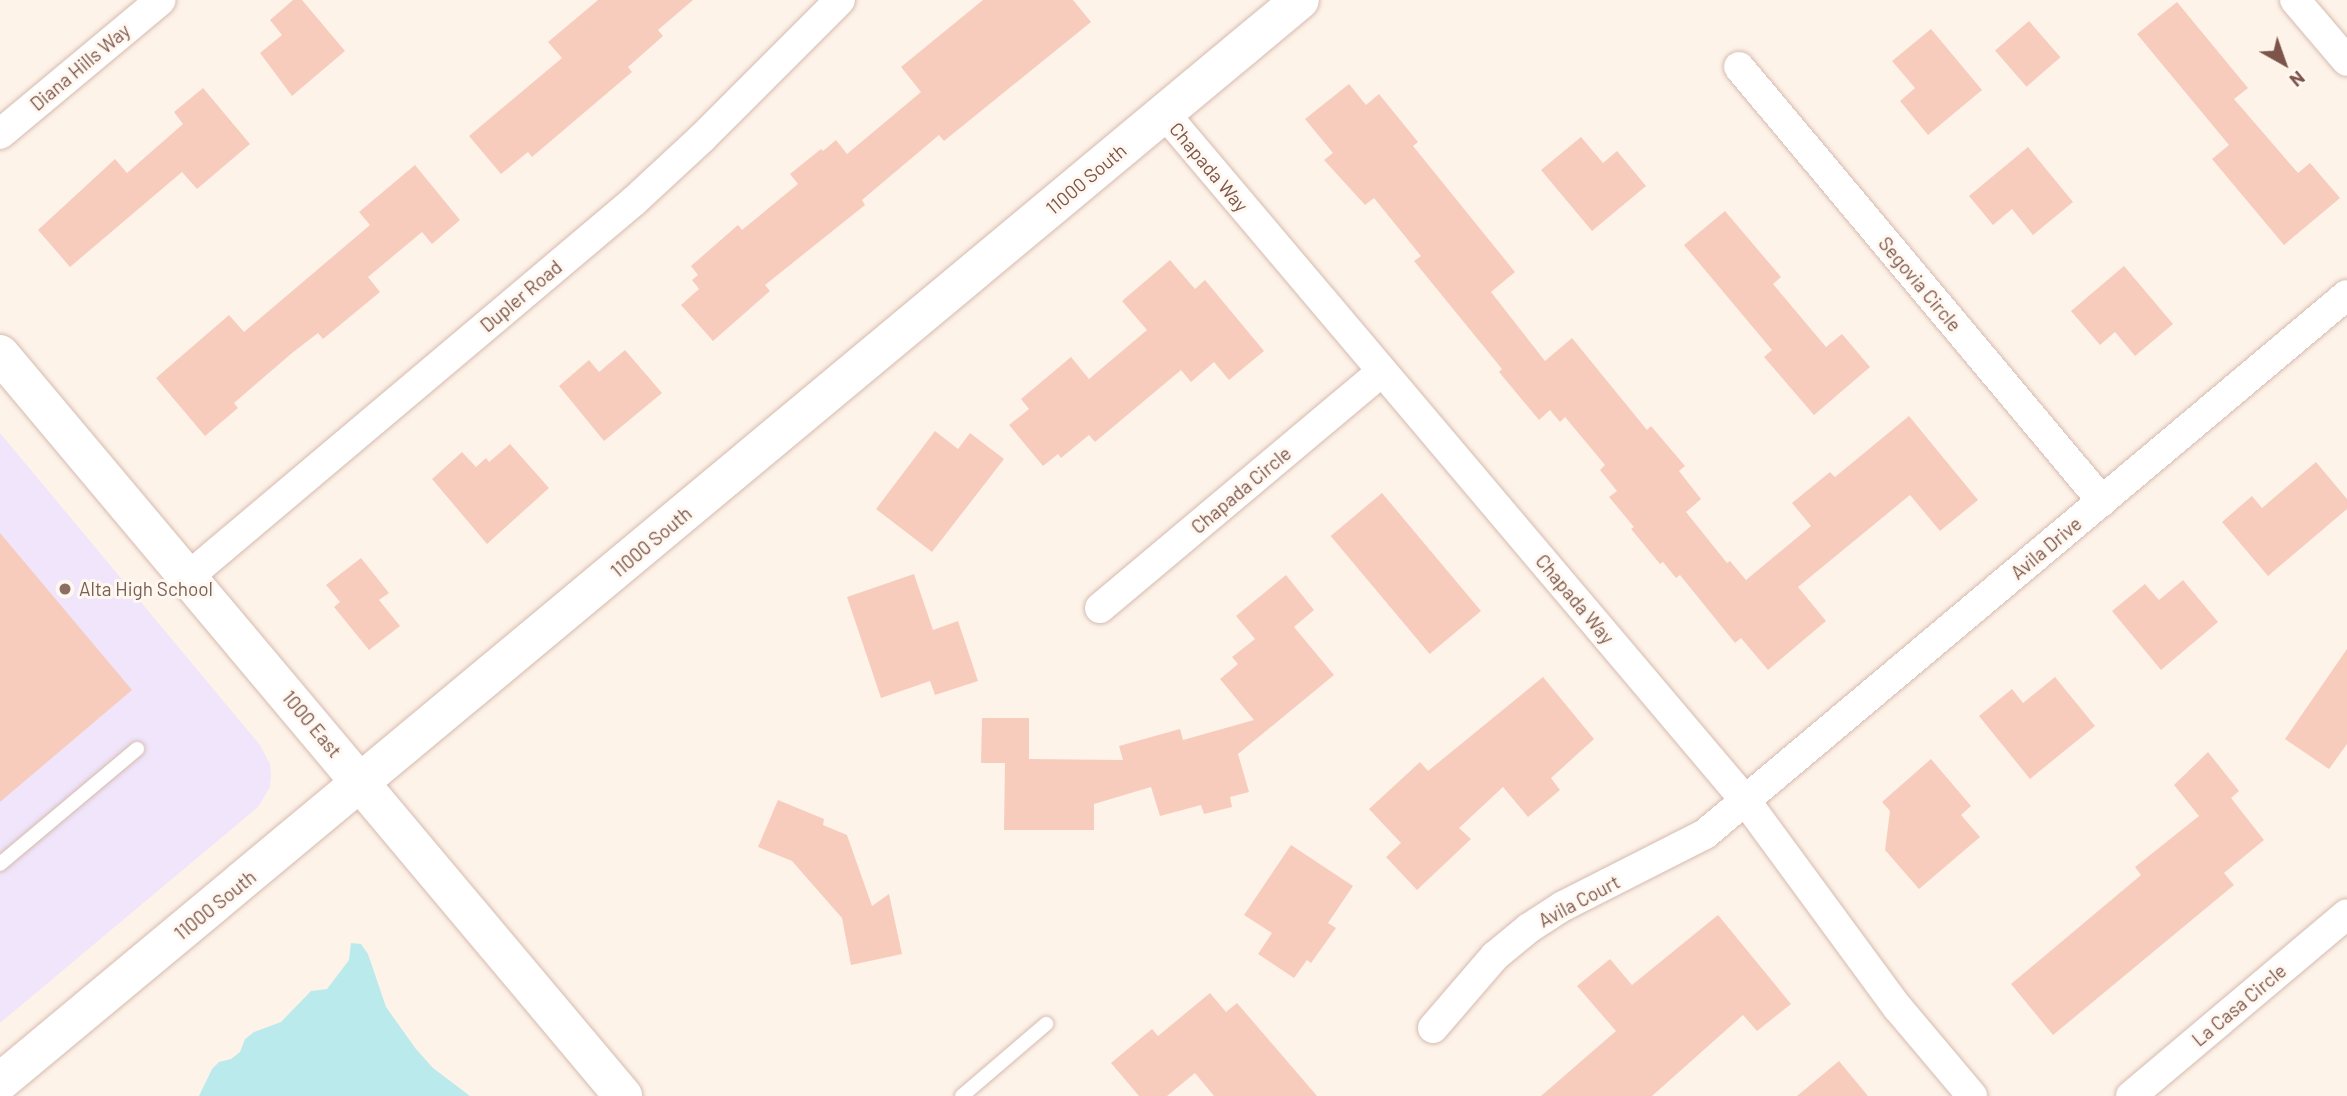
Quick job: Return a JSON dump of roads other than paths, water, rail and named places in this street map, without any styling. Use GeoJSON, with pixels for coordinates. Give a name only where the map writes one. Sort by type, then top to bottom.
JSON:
{"type":"FeatureCollection","features":[{"type":"Feature","properties":{"kind":"street","name":"Diana Hills Way"},"geometry":{"type":"LineString","coordinates":[[0,134],[161,0]]}},
{"type":"Feature","properties":{"kind":"street","name":"Dupler Road"},"geometry":{"type":"LineString","coordinates":[[188,577],[634,201],[840,0]]}},
{"type":"Feature","properties":{"kind":"street","name":"11000 South"},"geometry":{"type":"LineString","coordinates":[[2,1076],[362,783],[1300,0]]}},
{"type":"Feature","properties":{"kind":"street"},"geometry":{"type":"LineString","coordinates":[[2295,0],[2347,61]]}},
{"type":"Feature","properties":{"kind":"street","name":"Segovia Circle"},"geometry":{"type":"LineString","coordinates":[[1739,67],[2102,501]]}},
{"type":"Feature","properties":{"kind":"street","name":"Chapada Way"},"geometry":{"type":"LineString","coordinates":[[1165,114],[1745,800],[1898,1009],[1972,1096]]}},
{"type":"Feature","properties":{"kind":"street","name":"Avila Drive"},"geometry":{"type":"LineString","coordinates":[[1745,800],[2347,295]]}},
{"type":"Feature","properties":{"kind":"street","name":"1000 East"},"geometry":{"type":"LineString","coordinates":[[0,354],[623,1096]]}},
{"type":"Feature","properties":{"kind":"street","name":"Chapada Circle"},"geometry":{"type":"LineString","coordinates":[[1100,608],[1382,371]]}},
{"type":"Feature","properties":{"kind":"street","name":"Avila Court"},"geometry":{"type":"LineString","coordinates":[[1433,1028],[1496,956],[1529,928],[1563,906],[1705,834],[1745,800]]}},
{"type":"Feature","properties":{"kind":"street","name":"La Casa Circle"},"geometry":{"type":"LineString","coordinates":[[2130,1096],[2347,914]]}},
{"type":"Feature","properties":{"kind":"lane"},"geometry":{"type":"LineString","coordinates":[[0,864],[137,749]]}},
{"type":"Feature","properties":{"kind":"lane"},"geometry":{"type":"LineString","coordinates":[[962,1096],[1046,1024]]}},
{"type":"Feature","properties":{"kind":"water"},"geometry":{"type":"Polygon","coordinates":[[[351,943],[361,944],[368,954],[386,1007],[416,1049],[433,1068],[470,1096],[199,1096],[212,1069],[219,1062],[231,1059],[240,1052],[245,1039],[254,1032],[281,1022],[311,991],[327,989],[349,960],[351,943]]]}},
{"type":"Feature","properties":{"kind":"place","name":"Alta High School"},"geometry":{"type":"Point","coordinates":[65,589]}}]}
